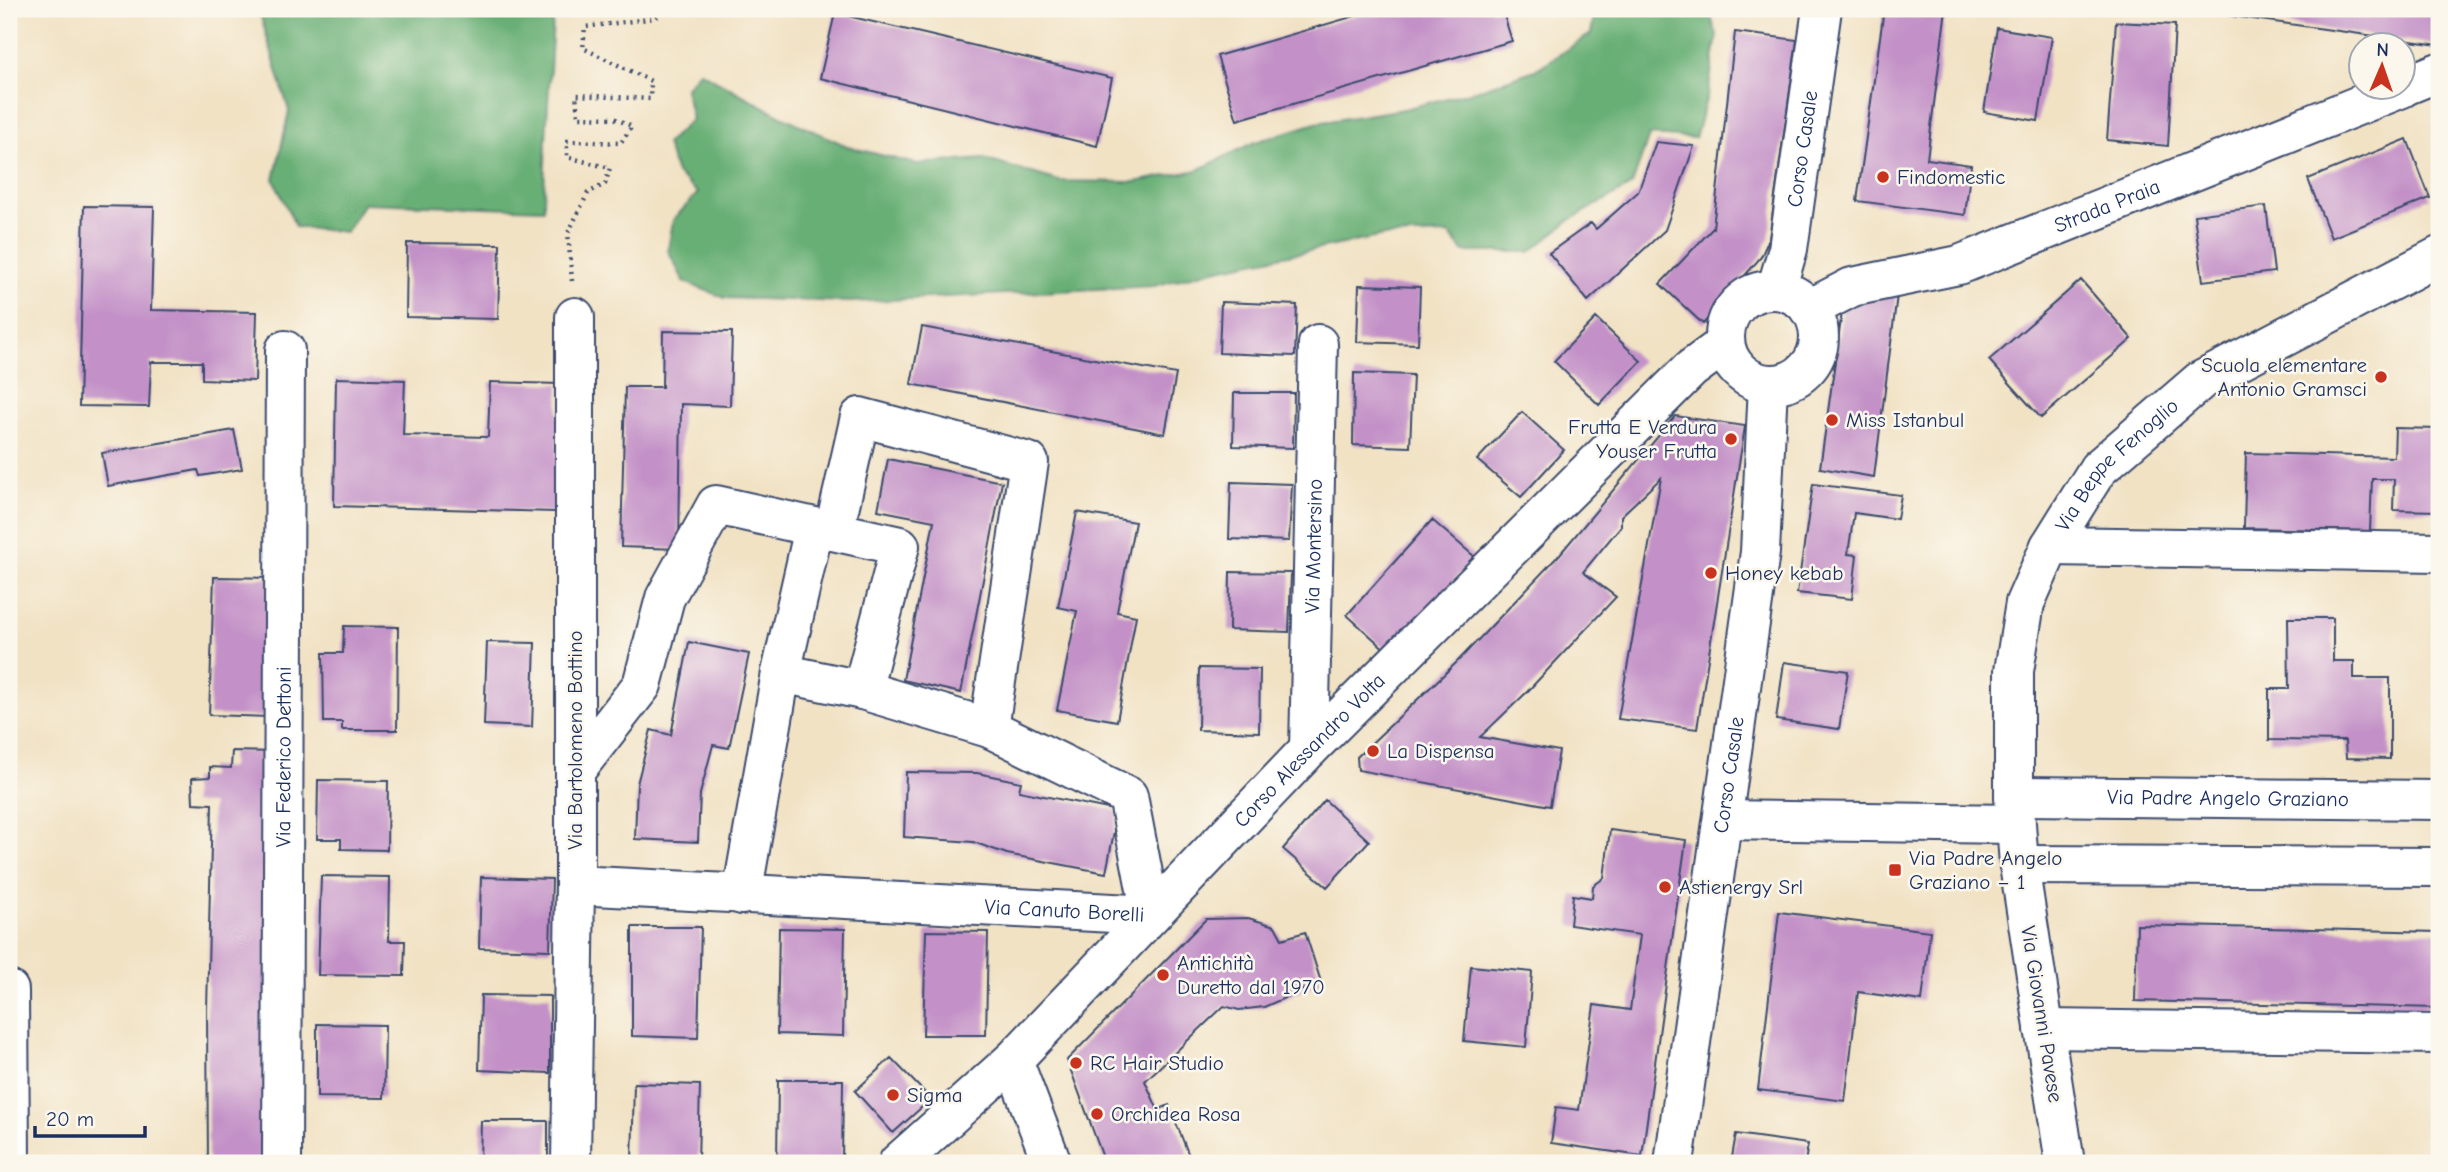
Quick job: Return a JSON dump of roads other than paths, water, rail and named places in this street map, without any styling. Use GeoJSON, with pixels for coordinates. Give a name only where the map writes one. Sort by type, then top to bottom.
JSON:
{"type":"FeatureCollection","features":[{"type":"Feature","properties":{"kind":"street","name":"Corso Casale"},"geometry":{"type":"LineString","coordinates":[[1776,290],[1788,249],[1822,9]]}},
{"type":"Feature","properties":{"kind":"street","name":"Strada Praia"},"geometry":{"type":"LineString","coordinates":[[2416,81],[2439,72]]}},
{"type":"Feature","properties":{"kind":"street","name":"Strada Praia"},"geometry":{"type":"LineString","coordinates":[[1810,309],[1852,287],[1959,265],[2365,102]]}},
{"type":"Feature","properties":{"kind":"street","name":"Via Beppe Fenoglio"},"geometry":{"type":"LineString","coordinates":[[2015,810],[2014,671],[2025,603],[2050,546],[2098,469],[2200,381],[2439,256]]}},
{"type":"Feature","properties":{"kind":"street"},"geometry":{"type":"LineString","coordinates":[[1776,290],[1793,295],[1810,309],[1819,333],[1818,349],[1811,364],[1799,376],[1785,383],[1768,385],[1740,372],[1730,359],[1725,344],[1729,316],[1737,304],[1749,296],[1776,290]]}},
{"type":"Feature","properties":{"kind":"street","name":"Via Bartolomeno Bottino"},"geometry":{"type":"LineString","coordinates":[[571,1163],[575,885],[575,317]]}},
{"type":"Feature","properties":{"kind":"street","name":"Via Montersino"},"geometry":{"type":"LineString","coordinates":[[1309,749],[1318,344]]}},
{"type":"Feature","properties":{"kind":"street","name":"Corso Alessandro Volta"},"geometry":{"type":"LineString","coordinates":[[898,1163],[1013,1060],[1309,749],[1690,369],[1725,344]]}},
{"type":"Feature","properties":{"kind":"street","name":"Via Federico Dettoni"},"geometry":{"type":"LineString","coordinates":[[282,1163],[285,350]]}},
{"type":"Feature","properties":{"kind":"street","name":"Corso Casale"},"geometry":{"type":"LineString","coordinates":[[1674,1163],[1760,552],[1768,385]]}},
{"type":"Feature","properties":{"kind":"street"},"geometry":{"type":"LineString","coordinates":[[742,895],[781,673],[860,417],[1029,462],[989,728]]}},
{"type":"Feature","properties":{"kind":"street"},"geometry":{"type":"LineString","coordinates":[[575,771],[642,685],[665,597],[716,505],[900,546],[862,690]]}},
{"type":"Feature","properties":{"kind":"street"},"geometry":{"type":"LineString","coordinates":[[2050,546],[2439,552]]}},
{"type":"Feature","properties":{"kind":"street","name":"Via Canuto Borelli"},"geometry":{"type":"LineString","coordinates":[[575,885],[1151,915],[1129,796],[989,728],[862,690],[781,673]]}},
{"type":"Feature","properties":{"kind":"street","name":"Via Padre Angelo Graziano"},"geometry":{"type":"LineString","coordinates":[[1723,821],[2015,810],[2439,800]]}},
{"type":"Feature","properties":{"kind":"street","name":"Via Giovanni Pavese"},"geometry":{"type":"LineString","coordinates":[[2015,810],[2019,865],[2065,1163]]}},
{"type":"Feature","properties":{"kind":"street"},"geometry":{"type":"LineString","coordinates":[[2019,865],[2439,867]]}},
{"type":"Feature","properties":{"kind":"street"},"geometry":{"type":"LineString","coordinates":[[9,990],[10,1163]]}},
{"type":"Feature","properties":{"kind":"street"},"geometry":{"type":"LineString","coordinates":[[2044,1029],[2439,1034]]}},
{"type":"Feature","properties":{"kind":"street"},"geometry":{"type":"LineString","coordinates":[[1013,1060],[1052,1163]]}},
{"type":"Feature","properties":{"kind":"place","name":"Findomestic"},"geometry":{"type":"Point","coordinates":[1883,177]}},
{"type":"Feature","properties":{"kind":"place","name":"Scuola elementare Antonio Gramsci"},"geometry":{"type":"Point","coordinates":[2381,377]}},
{"type":"Feature","properties":{"kind":"place","name":"Miss Istanbul"},"geometry":{"type":"Point","coordinates":[1832,420]}},
{"type":"Feature","properties":{"kind":"place","name":"Frutta E Verdura Youser Frutta"},"geometry":{"type":"Point","coordinates":[1731,439]}},
{"type":"Feature","properties":{"kind":"place","name":"Honey kebab"},"geometry":{"type":"Point","coordinates":[1711,573]}},
{"type":"Feature","properties":{"kind":"place","name":"La Dispensa"},"geometry":{"type":"Point","coordinates":[1373,751]}},
{"type":"Feature","properties":{"kind":"place","name":"Via Padre Angelo Graziano – 1"},"geometry":{"type":"Point","coordinates":[1895,870]}},
{"type":"Feature","properties":{"kind":"place","name":"Astienergy Srl"},"geometry":{"type":"Point","coordinates":[1665,887]}},
{"type":"Feature","properties":{"kind":"place","name":"Antichità Duretto dal 1970"},"geometry":{"type":"Point","coordinates":[1163,975]}},
{"type":"Feature","properties":{"kind":"place","name":"RC Hair Studio"},"geometry":{"type":"Point","coordinates":[1076,1063]}},
{"type":"Feature","properties":{"kind":"place","name":"Sigma"},"geometry":{"type":"Point","coordinates":[893,1095]}},
{"type":"Feature","properties":{"kind":"place","name":"Orchidea Rosa"},"geometry":{"type":"Point","coordinates":[1097,1114]}}]}
